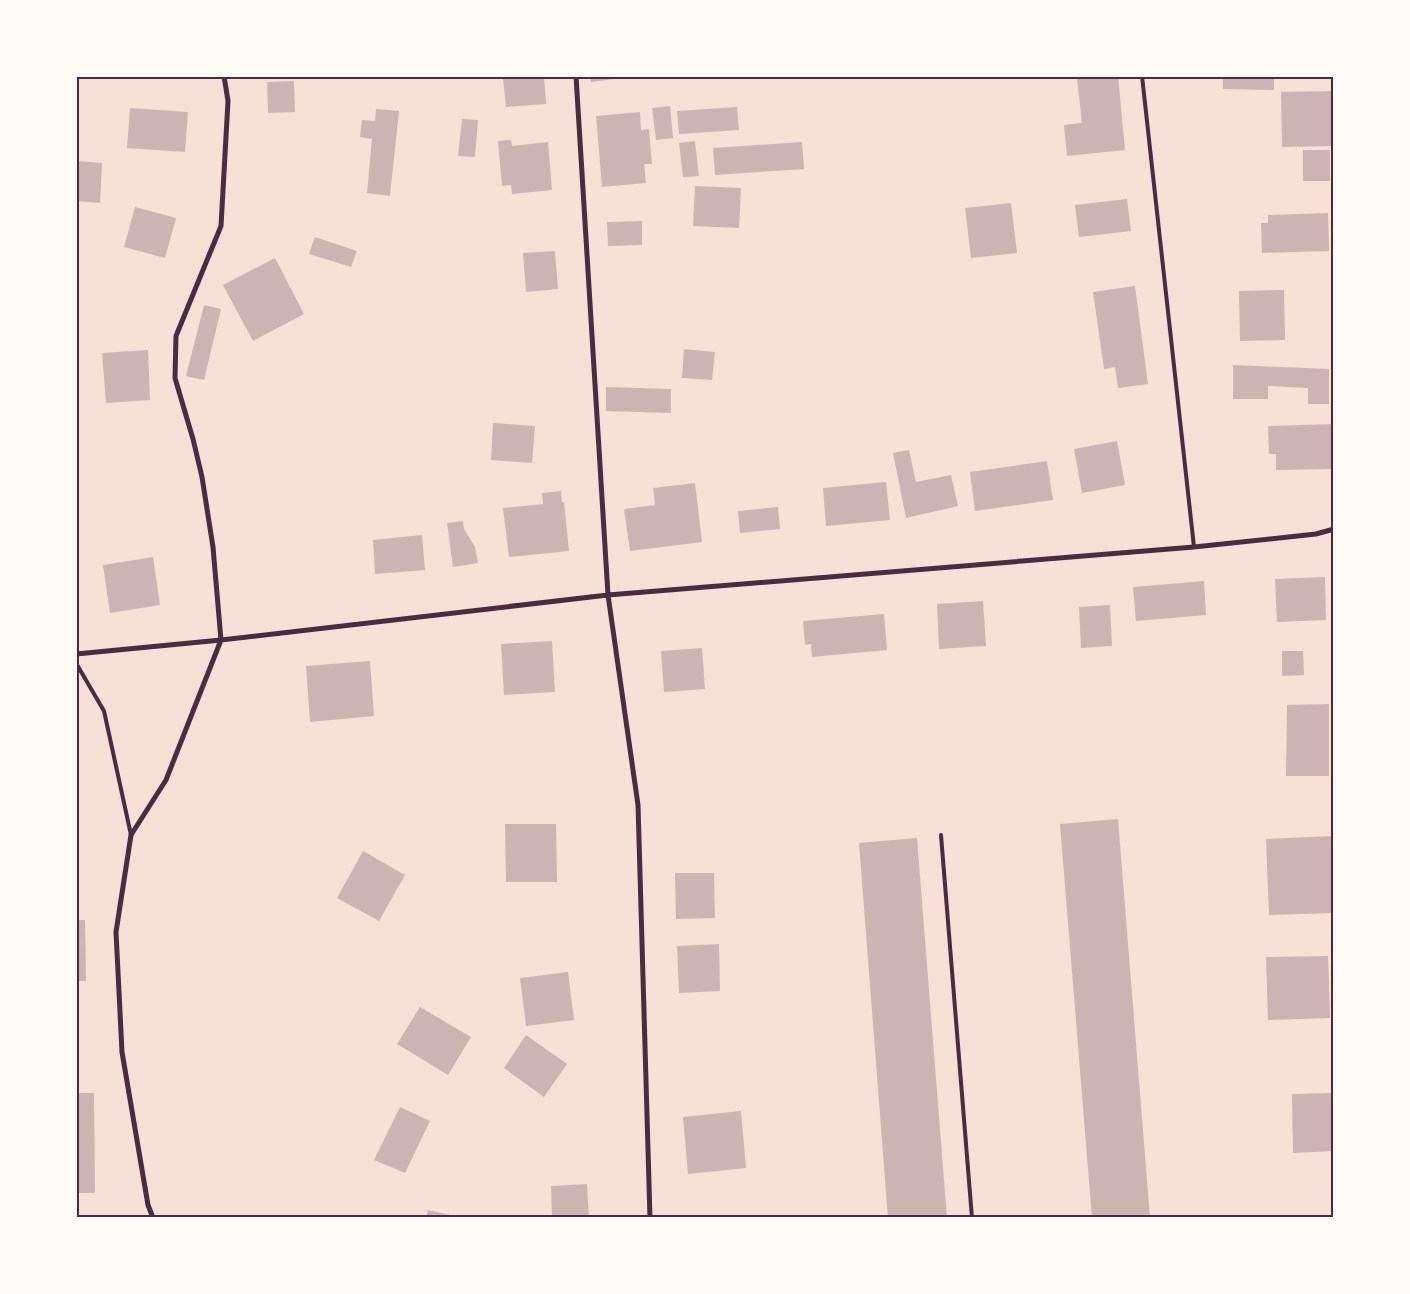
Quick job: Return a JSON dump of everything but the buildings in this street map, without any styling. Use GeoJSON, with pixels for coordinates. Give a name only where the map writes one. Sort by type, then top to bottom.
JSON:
{"type":"FeatureCollection","features":[{"type":"Feature","properties":{"kind":"street"},"geometry":{"type":"LineString","coordinates":[[153,1218],[148,1205],[122,1052],[116,932],[131,835],[166,780],[221,640],[213,547],[202,477],[175,378],[176,336],[221,226],[228,101],[224,76]]}},
{"type":"Feature","properties":{"kind":"street"},"geometry":{"type":"LineString","coordinates":[[576,76],[608,595],[638,805],[650,1218]]}},
{"type":"Feature","properties":{"kind":"street"},"geometry":{"type":"LineString","coordinates":[[76,654],[221,640],[608,595],[1194,547],[1316,534],[1334,529]]}},
{"type":"Feature","properties":{"kind":"lane"},"geometry":{"type":"LineString","coordinates":[[1142,76],[1194,547]]}},
{"type":"Feature","properties":{"kind":"lane"},"geometry":{"type":"LineString","coordinates":[[76,663],[104,711],[131,835]]}},
{"type":"Feature","properties":{"kind":"lane"},"geometry":{"type":"LineString","coordinates":[[941,835],[972,1218]]}}]}
